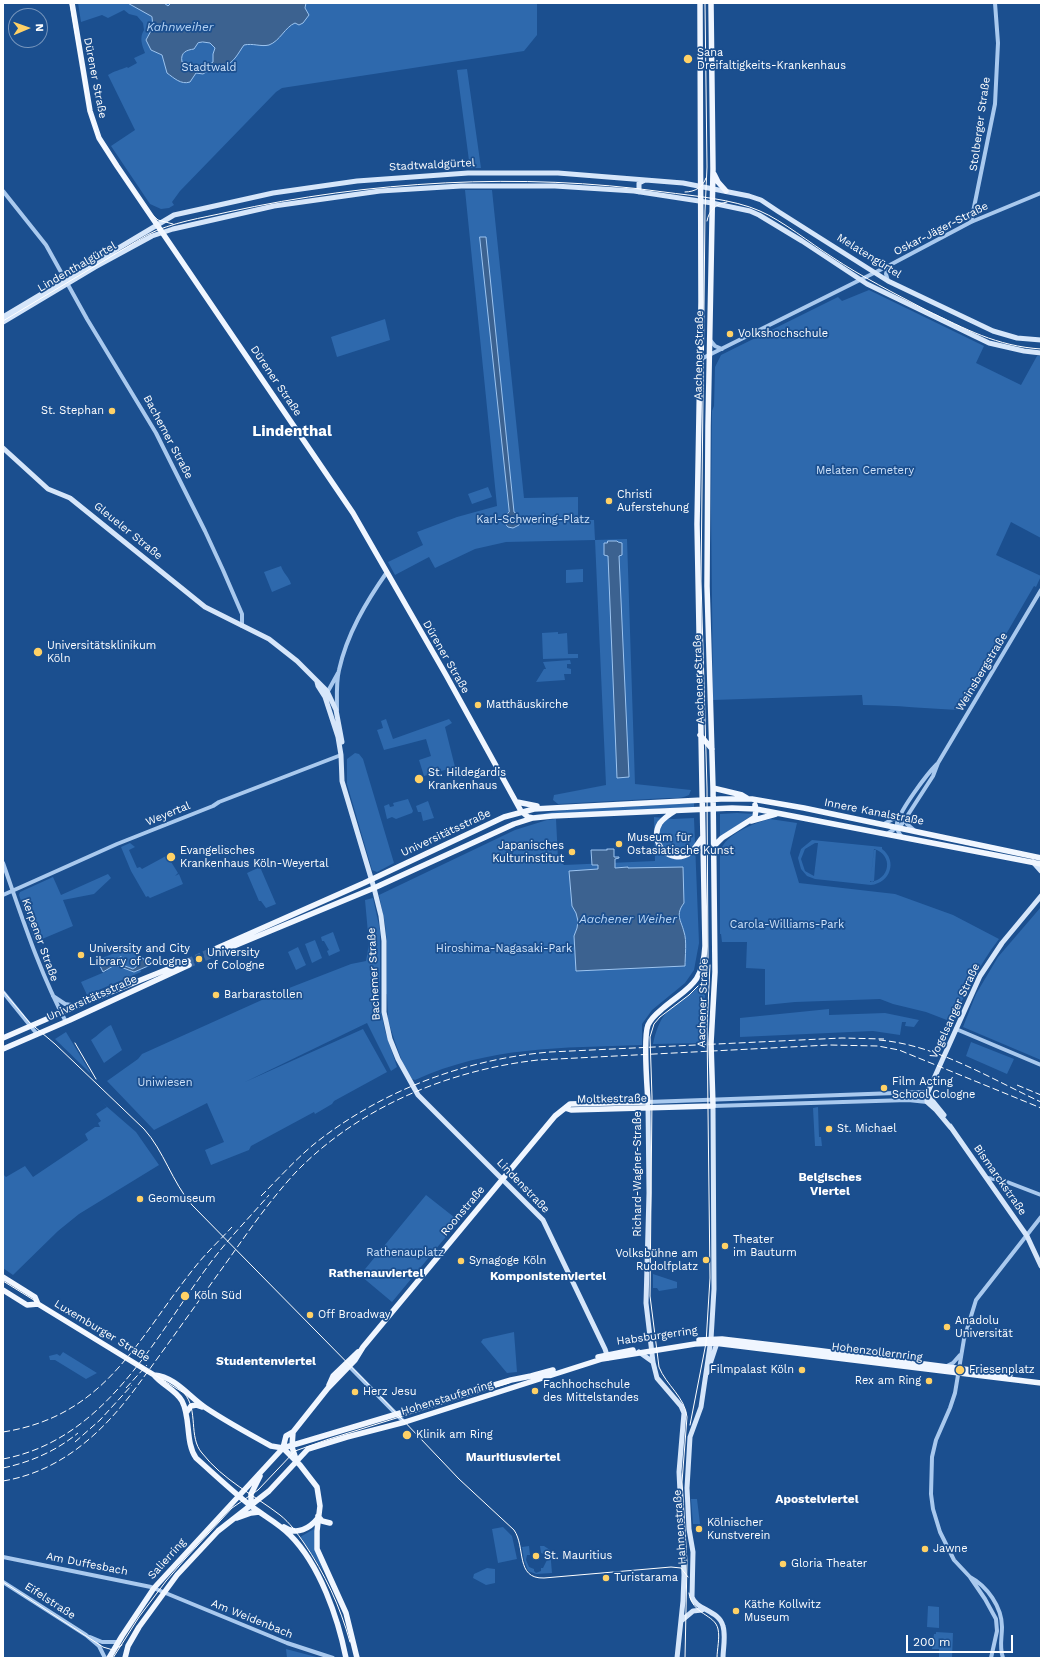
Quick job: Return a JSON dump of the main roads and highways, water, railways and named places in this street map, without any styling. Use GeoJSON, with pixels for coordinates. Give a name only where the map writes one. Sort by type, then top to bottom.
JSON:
{"type":"FeatureCollection","features":[{"type":"Feature","properties":{"kind":"main road","name":"Dürener Straße"},"geometry":{"type":"LineString","coordinates":[[72,3],[90,111],[99,138],[349,507],[521,811]]}},
{"type":"Feature","properties":{"kind":"main road","name":"Aachener Straße"},"geometry":{"type":"LineString","coordinates":[[699,976],[704,958],[705,946],[701,809],[697,524],[701,201],[700,3]]}},
{"type":"Feature","properties":{"kind":"main road","name":"Aachener Straße"},"geometry":{"type":"LineString","coordinates":[[704,1383],[711,1341],[714,1293],[712,1028],[715,972],[713,788],[707,602],[709,356],[713,169],[711,3]]}},
{"type":"Feature","properties":{"kind":"main road"},"geometry":{"type":"LineString","coordinates":[[701,19],[706,17],[711,19]]}},
{"type":"Feature","properties":{"kind":"main road"},"geometry":{"type":"LineString","coordinates":[[713,169],[715,178],[726,191]]}},
{"type":"Feature","properties":{"kind":"main road","name":"Stadtwaldgürtel"},"geometry":{"type":"LineString","coordinates":[[157,225],[174,215],[301,189],[369,180],[468,173],[510,172],[570,174],[648,180],[701,186],[712,189]]}},
{"type":"Feature","properties":{"kind":"main road"},"geometry":{"type":"LineString","coordinates":[[638,192],[639,183],[648,180]]}},
{"type":"Feature","properties":{"kind":"main road","name":"Stadtwaldgürtel"},"geometry":{"type":"LineString","coordinates":[[162,232],[274,206],[380,191],[461,186],[564,186],[638,192],[712,203]]}},
{"type":"Feature","properties":{"kind":"main road","name":"Melatengürtel"},"geometry":{"type":"LineString","coordinates":[[712,189],[745,195],[761,200],[888,281],[993,331],[1017,338],[1041,340]]}},
{"type":"Feature","properties":{"kind":"main road","name":"Melatengürtel"},"geometry":{"type":"LineString","coordinates":[[712,203],[739,208],[759,215],[802,241],[860,280],[989,343],[1018,350],[1041,353]]}},
{"type":"Feature","properties":{"kind":"main road","name":"Lindenthalgürtel"},"geometry":{"type":"LineString","coordinates":[[3,322],[157,225]]}},
{"type":"Feature","properties":{"kind":"main road","name":"Lindenthalgürtel"},"geometry":{"type":"LineString","coordinates":[[3,317],[162,232]]}},
{"type":"Feature","properties":{"kind":"main road"},"geometry":{"type":"LineString","coordinates":[[699,360],[706,362],[709,367]]}},
{"type":"Feature","properties":{"kind":"main road","name":"Gleueler Straße"},"geometry":{"type":"LineString","coordinates":[[3,448],[48,489],[70,498],[205,607],[242,626]]}},
{"type":"Feature","properties":{"kind":"main road","name":"Bachemer Straße"},"geometry":{"type":"LineString","coordinates":[[242,626],[267,638],[284,650],[317,682],[322,684],[336,710],[342,736],[343,748],[341,755]]}},
{"type":"Feature","properties":{"kind":"main road","name":"Bachemer Straße"},"geometry":{"type":"LineString","coordinates":[[317,682],[325,698],[338,736],[341,755],[342,781],[374,888],[383,930],[383,996],[387,1026],[398,1060],[418,1095]]}},
{"type":"Feature","properties":{"kind":"main road"},"geometry":{"type":"LineString","coordinates":[[700,734],[712,749]]}},
{"type":"Feature","properties":{"kind":"main road"},"geometry":{"type":"LineString","coordinates":[[701,753],[707,752],[712,756]]}},
{"type":"Feature","properties":{"kind":"main road"},"geometry":{"type":"LineString","coordinates":[[713,788],[750,799],[756,809],[755,817],[722,838],[713,847]]}},
{"type":"Feature","properties":{"kind":"main road","name":"Innere Kanalstraße"},"geometry":{"type":"LineString","coordinates":[[701,800],[750,799],[898,827],[1041,858]]}},
{"type":"Feature","properties":{"kind":"main road","name":"Universitätsstraße"},"geometry":{"type":"LineString","coordinates":[[701,800],[547,808],[521,811],[504,817],[216,951],[374,888],[514,824],[533,818],[701,809]]}},
{"type":"Feature","properties":{"kind":"main road"},"geometry":{"type":"LineString","coordinates":[[517,802],[523,805],[547,808]]}},
{"type":"Feature","properties":{"kind":"main road"},"geometry":{"type":"LineString","coordinates":[[514,824],[519,818],[521,811],[528,817],[533,818],[531,814],[534,809]]}},
{"type":"Feature","properties":{"kind":"main road","name":"Innere Kanalstraße"},"geometry":{"type":"LineString","coordinates":[[701,809],[756,809],[1041,864]]}},
{"type":"Feature","properties":{"kind":"main road"},"geometry":{"type":"LineString","coordinates":[[675,810],[663,819],[658,827],[656,836],[661,849],[672,856],[681,856],[693,850],[702,838]]}},
{"type":"Feature","properties":{"kind":"main road"},"geometry":{"type":"LineString","coordinates":[[747,822],[780,813]]}},
{"type":"Feature","properties":{"kind":"main road"},"geometry":{"type":"LineString","coordinates":[[422,856],[426,861],[424,866]]}},
{"type":"Feature","properties":{"kind":"main road"},"geometry":{"type":"LineString","coordinates":[[1033,862],[1041,871]]}},
{"type":"Feature","properties":{"kind":"main road","name":"Vogelsanger Straße"},"geometry":{"type":"LineString","coordinates":[[927,1102],[927,1094],[980,976],[1002,943],[1041,896]]}},
{"type":"Feature","properties":{"kind":"main road","name":"Universitätsstraße"},"geometry":{"type":"LineString","coordinates":[[3,1038],[78,1006],[189,963],[66,1022],[3,1049]]}},
{"type":"Feature","properties":{"kind":"main road","name":"Richard-Wagner-Straße"},"geometry":{"type":"LineString","coordinates":[[682,1409],[660,1383],[656,1375],[646,1305],[649,1193],[647,1031],[653,1016],[690,988],[699,976]]}},
{"type":"Feature","properties":{"kind":"main road","name":"Bismarckstraße"},"geometry":{"type":"LineString","coordinates":[[927,1094],[940,1108],[951,1128]]}},
{"type":"Feature","properties":{"kind":"main road","name":"Lindenstraße"},"geometry":{"type":"LineString","coordinates":[[418,1095],[504,1179],[546,1224],[607,1356]]}},
{"type":"Feature","properties":{"kind":"main road","name":"Bismarckstraße"},"geometry":{"type":"LineString","coordinates":[[927,1102],[951,1128],[987,1178],[1027,1236],[1041,1266]]}},
{"type":"Feature","properties":{"kind":"main road","name":"Moltkestraße"},"geometry":{"type":"LineString","coordinates":[[565,1108],[571,1110],[648,1105],[713,1106]]}},
{"type":"Feature","properties":{"kind":"main road","name":"Roonstraße"},"geometry":{"type":"LineString","coordinates":[[264,1470],[283,1448],[286,1436],[292,1432],[347,1364],[504,1179],[555,1116],[565,1108]]}},
{"type":"Feature","properties":{"kind":"main road","name":"Luxemburger Straße"},"geometry":{"type":"LineString","coordinates":[[3,1277],[35,1297],[38,1304],[154,1376],[180,1397],[186,1413]]}},
{"type":"Feature","properties":{"kind":"main road","name":"Luxemburger Straße"},"geometry":{"type":"LineString","coordinates":[[3,1290],[27,1305],[38,1304]]}},
{"type":"Feature","properties":{"kind":"main road","name":"Habsburgerring"},"geometry":{"type":"LineString","coordinates":[[607,1356],[652,1348],[711,1341]]}},
{"type":"Feature","properties":{"kind":"main road","name":"Hohenzollernring"},"geometry":{"type":"LineString","coordinates":[[711,1341],[717,1344],[1041,1379]]}},
{"type":"Feature","properties":{"kind":"main road","name":"Hohenzollernring"},"geometry":{"type":"LineString","coordinates":[[711,1341],[819,1350],[945,1367],[958,1371],[1041,1383]]}},
{"type":"Feature","properties":{"kind":"main road"},"geometry":{"type":"LineString","coordinates":[[704,1383],[717,1344]]}},
{"type":"Feature","properties":{"kind":"main road","name":"Habsburgerring"},"geometry":{"type":"LineString","coordinates":[[607,1356],[639,1352],[652,1348]]}},
{"type":"Feature","properties":{"kind":"main road"},"geometry":{"type":"LineString","coordinates":[[639,1352],[653,1362]]}},
{"type":"Feature","properties":{"kind":"main road","name":"Hohenstaufenring"},"geometry":{"type":"LineString","coordinates":[[283,1448],[292,1447],[511,1380],[532,1376],[607,1356]]}},
{"type":"Feature","properties":{"kind":"main road","name":"Hohenstaufenring"},"geometry":{"type":"LineString","coordinates":[[262,1497],[308,1449],[404,1422],[523,1385],[607,1356]]}},
{"type":"Feature","properties":{"kind":"main road","name":"Luxemburger Straße"},"geometry":{"type":"LineString","coordinates":[[154,1376],[163,1377],[175,1383],[204,1407],[271,1446],[283,1448]]}},
{"type":"Feature","properties":{"kind":"main road","name":"Hahnenstraße"},"geometry":{"type":"LineString","coordinates":[[704,1383],[702,1404],[690,1437],[687,1499],[693,1555],[692,1593],[695,1602],[715,1614],[719,1619]]}},
{"type":"Feature","properties":{"kind":"main road"},"geometry":{"type":"LineString","coordinates":[[204,1407],[196,1405],[191,1406],[186,1413],[193,1454],[196,1458],[238,1496],[289,1530],[298,1531],[308,1527],[318,1517]]}},
{"type":"Feature","properties":{"kind":"main road","name":"Hahnenstraße"},"geometry":{"type":"LineString","coordinates":[[677,1658],[684,1575],[679,1477],[684,1417],[682,1409]]}},
{"type":"Feature","properties":{"kind":"main road"},"geometry":{"type":"LineString","coordinates":[[292,1432],[292,1447],[297,1462]]}},
{"type":"Feature","properties":{"kind":"main road"},"geometry":{"type":"LineString","coordinates":[[283,1448],[297,1462],[317,1487],[319,1497],[317,1549],[346,1613],[357,1658]]}},
{"type":"Feature","properties":{"kind":"main road"},"geometry":{"type":"LineString","coordinates":[[680,1453],[684,1459],[686,1460],[689,1458]]}},
{"type":"Feature","properties":{"kind":"main road"},"geometry":{"type":"LineString","coordinates":[[251,1506],[252,1491],[264,1470]]}},
{"type":"Feature","properties":{"kind":"main road","name":"Salierring"},"geometry":{"type":"LineString","coordinates":[[109,1658],[154,1588],[238,1496],[264,1470]]}},
{"type":"Feature","properties":{"kind":"main road"},"geometry":{"type":"LineString","coordinates":[[252,1491],[254,1497],[262,1497]]}},
{"type":"Feature","properties":{"kind":"main road","name":"Salierring"},"geometry":{"type":"LineString","coordinates":[[125,1658],[128,1646],[139,1627],[177,1575],[192,1558],[230,1521],[262,1497]]}},
{"type":"Feature","properties":{"kind":"main road"},"geometry":{"type":"LineString","coordinates":[[230,1521],[251,1513],[260,1512]]}},
{"type":"Feature","properties":{"kind":"main road"},"geometry":{"type":"LineString","coordinates":[[318,1517],[322,1521],[330,1523]]}},
{"type":"Feature","properties":{"kind":"main road"},"geometry":{"type":"LineString","coordinates":[[276,1522],[291,1536],[304,1553],[323,1586],[336,1617],[346,1658]]}},
{"type":"Feature","properties":{"kind":"main road"},"geometry":{"type":"LineString","coordinates":[[683,1600],[714,1618],[719,1619],[724,1629],[722,1658]]}},
{"type":"Feature","properties":{"kind":"main road"},"geometry":{"type":"LineString","coordinates":[[680,1622],[693,1611],[702,1610]]}},
{"type":"Feature","properties":{"kind":"water","name":"Kahnweiher"},"geometry":{"type":"Polygon","coordinates":[[[128,3],[164,3],[168,6],[171,3],[306,3],[305,8],[309,15],[303,23],[299,25],[295,23],[291,25],[273,43],[269,45],[244,45],[236,57],[228,64],[209,70],[203,74],[196,73],[190,82],[187,83],[178,80],[167,73],[162,55],[151,50],[146,40],[153,27],[152,17],[128,3]],[[198,43],[194,49],[183,54],[182,62],[206,67],[213,62],[215,48],[210,43],[198,43]]]}},
{"type":"Feature","properties":{"kind":"water"},"geometry":{"type":"Polygon","coordinates":[[[480,237],[486,237],[514,512],[518,514],[520,519],[519,525],[513,528],[508,527],[505,521],[505,518],[509,512],[480,237]]]}},
{"type":"Feature","properties":{"kind":"water"},"geometry":{"type":"Polygon","coordinates":[[[608,541],[617,541],[622,543],[622,555],[619,556],[629,777],[617,778],[608,556],[604,555],[604,543],[607,543],[608,541]]]}},
{"type":"Feature","properties":{"kind":"water","name":"Aachener Weiher"},"geometry":{"type":"Polygon","coordinates":[[[614,849],[614,857],[619,857],[615,859],[615,868],[683,867],[684,903],[679,914],[685,939],[685,966],[576,971],[574,936],[578,921],[572,906],[569,871],[598,869],[598,865],[592,865],[591,850],[614,849]]]}},
{"type":"Feature","properties":{"kind":"water"},"geometry":{"type":"Polygon","coordinates":[[[121,957],[119,961],[120,964],[133,969],[136,967],[136,963],[133,962],[143,958],[145,962],[159,959],[160,961],[134,972],[118,966],[113,966],[103,972],[100,966],[121,957]]]}},
{"type":"Feature","properties":{"kind":"tunnel"},"geometry":{"type":"LineString","coordinates":[[188,961],[215,949]]}},
{"type":"Feature","properties":{"kind":"tunnel"},"geometry":{"type":"LineString","coordinates":[[189,965],[217,953]]}},
{"type":"Feature","properties":{"kind":"tram line"},"geometry":{"type":"LineString","coordinates":[[70,3],[89,111],[98,138],[116,167],[147,210],[158,220],[173,224]]}},
{"type":"Feature","properties":{"kind":"tram line"},"geometry":{"type":"LineString","coordinates":[[685,1658],[687,1562],[682,1482],[687,1417],[683,1403],[666,1380],[659,1367],[650,1296],[652,1097],[650,1037],[654,1024],[660,1017],[689,995],[700,984],[706,971],[708,958],[707,788],[701,581],[705,211],[707,167],[705,3]]}},
{"type":"Feature","properties":{"kind":"tram line"},"geometry":{"type":"LineString","coordinates":[[685,192],[698,188],[703,184],[706,178]]}},
{"type":"Feature","properties":{"kind":"tram line"},"geometry":{"type":"LineString","coordinates":[[3,321],[147,235],[187,221],[282,201],[390,187],[500,181],[555,182],[610,186],[713,198],[749,207],[778,220],[878,285],[926,310],[982,336],[1010,344],[1041,349]]}},
{"type":"Feature","properties":{"kind":"tram line"},"geometry":{"type":"LineString","coordinates":[[707,221],[709,214],[714,208],[727,202]]}},
{"type":"Feature","properties":{"kind":"tram line"},"geometry":{"type":"LineString","coordinates":[[690,1425],[706,1343],[710,1278],[707,1026],[710,965]]}},
{"type":"Feature","properties":{"kind":"tram line"},"geometry":{"type":"LineString","coordinates":[[3,991],[29,1022],[55,1044],[144,1129],[157,1147],[179,1187],[192,1205],[380,1396],[459,1479],[514,1530],[518,1537],[525,1568],[529,1573],[535,1577],[544,1578],[671,1567],[681,1568],[688,1577]]}},
{"type":"Feature","properties":{"kind":"tram line"},"geometry":{"type":"LineString","coordinates":[[75,1043],[96,1079]]}},
{"type":"Feature","properties":{"kind":"tram line"},"geometry":{"type":"LineString","coordinates":[[3,1281],[184,1393],[189,1400],[191,1407],[195,1439],[198,1447],[210,1463],[219,1471],[239,1487],[280,1515],[296,1532],[312,1555],[325,1578],[342,1616],[350,1642]]}},
{"type":"Feature","properties":{"kind":"tram line"},"geometry":{"type":"LineString","coordinates":[[113,1658],[139,1617],[166,1581],[185,1559],[232,1508],[258,1490],[295,1451],[509,1383]]}},
{"type":"Feature","properties":{"kind":"tram line"},"geometry":{"type":"LineString","coordinates":[[3,1582],[103,1647],[113,1650],[122,1645]]}},
{"type":"Feature","properties":{"kind":"tram line"},"geometry":{"type":"LineString","coordinates":[[689,1593],[694,1606],[716,1624],[719,1636],[717,1658]]}},
{"type":"Feature","properties":{"kind":"railway"},"geometry":{"type":"LineString","coordinates":[[261,1196],[313,1145],[339,1126],[366,1109],[395,1094],[455,1070],[518,1056],[550,1052],[842,1038],[884,1039]]}},
{"type":"Feature","properties":{"kind":"railway"},"geometry":{"type":"LineString","coordinates":[[879,1040],[900,1043],[942,1055],[1041,1102]]}},
{"type":"Feature","properties":{"kind":"railway"},"geometry":{"type":"LineString","coordinates":[[3,1481],[42,1470],[59,1461],[76,1450],[106,1424],[132,1393],[268,1205],[296,1172],[321,1149],[348,1128],[377,1111],[407,1095],[439,1083],[505,1065],[538,1060],[829,1045],[878,1046],[899,1050],[1041,1108]]}},
{"type":"Feature","properties":{"kind":"railway"},"geometry":{"type":"LineString","coordinates":[[1017,1085],[1041,1095]]}},
{"type":"Feature","properties":{"kind":"railway"},"geometry":{"type":"LineString","coordinates":[[3,1459],[39,1448],[70,1431],[98,1409],[123,1384],[146,1355],[215,1256],[269,1195]]}},
{"type":"Feature","properties":{"kind":"railway"},"geometry":{"type":"LineString","coordinates":[[3,1432],[38,1423],[68,1410],[94,1392],[136,1347],[195,1267],[232,1227]]}},
{"type":"Feature","properties":{"kind":"railway"},"geometry":{"type":"LineString","coordinates":[[126,1388],[147,1365]]}},
{"type":"Feature","properties":{"kind":"railway"},"geometry":{"type":"LineString","coordinates":[[75,1442],[100,1420],[132,1385]]}},
{"type":"Feature","properties":{"kind":"railway"},"geometry":{"type":"LineString","coordinates":[[3,1468],[23,1463],[43,1455],[78,1433]]}},
{"type":"Feature","properties":{"kind":"place","name":"Sana Dreifaltigkeits-Krankenhaus"},"geometry":{"type":"Point","coordinates":[688,59]}},
{"type":"Feature","properties":{"kind":"place","name":"Volkshochschule"},"geometry":{"type":"Point","coordinates":[730,334]}},
{"type":"Feature","properties":{"kind":"place","name":"St. Stephan"},"geometry":{"type":"Point","coordinates":[112,411]}},
{"type":"Feature","properties":{"kind":"place","name":"Christi Auferstehung"},"geometry":{"type":"Point","coordinates":[609,501]}},
{"type":"Feature","properties":{"kind":"place","name":"Universitätsklinikum Köln"},"geometry":{"type":"Point","coordinates":[38,652]}},
{"type":"Feature","properties":{"kind":"place","name":"Matthäuskirche"},"geometry":{"type":"Point","coordinates":[478,705]}},
{"type":"Feature","properties":{"kind":"place","name":"St. Hildegardis Krankenhaus"},"geometry":{"type":"Point","coordinates":[419,779]}},
{"type":"Feature","properties":{"kind":"place","name":"Museum für Ostasiatische Kunst"},"geometry":{"type":"Point","coordinates":[619,844]}},
{"type":"Feature","properties":{"kind":"place","name":"Japanisches Kulturinstitut"},"geometry":{"type":"Point","coordinates":[572,852]}},
{"type":"Feature","properties":{"kind":"place","name":"Evangelisches Krankenhaus Köln-Weyertal"},"geometry":{"type":"Point","coordinates":[171,857]}},
{"type":"Feature","properties":{"kind":"place","name":"University and City Library of Cologne"},"geometry":{"type":"Point","coordinates":[81,955]}},
{"type":"Feature","properties":{"kind":"place","name":"University of Cologne"},"geometry":{"type":"Point","coordinates":[199,959]}},
{"type":"Feature","properties":{"kind":"place","name":"Barbarastollen"},"geometry":{"type":"Point","coordinates":[216,995]}},
{"type":"Feature","properties":{"kind":"place","name":"Film Acting School Cologne"},"geometry":{"type":"Point","coordinates":[884,1088]}},
{"type":"Feature","properties":{"kind":"place","name":"St. Michael"},"geometry":{"type":"Point","coordinates":[829,1129]}},
{"type":"Feature","properties":{"kind":"place","name":"Geomuseum"},"geometry":{"type":"Point","coordinates":[140,1199]}},
{"type":"Feature","properties":{"kind":"place","name":"Theater im Bauturm"},"geometry":{"type":"Point","coordinates":[725,1246]}},
{"type":"Feature","properties":{"kind":"place","name":"Volksbühne am Rudolfplatz"},"geometry":{"type":"Point","coordinates":[706,1260]}},
{"type":"Feature","properties":{"kind":"place","name":"Synagoge Köln"},"geometry":{"type":"Point","coordinates":[461,1261]}},
{"type":"Feature","properties":{"kind":"place","name":"Köln Süd"},"geometry":{"type":"Point","coordinates":[185,1296]}},
{"type":"Feature","properties":{"kind":"place","name":"Off Broadway"},"geometry":{"type":"Point","coordinates":[310,1315]}},
{"type":"Feature","properties":{"kind":"place","name":"Anadolu Universität"},"geometry":{"type":"Point","coordinates":[947,1327]}},
{"type":"Feature","properties":{"kind":"place","name":"Filmpalast Köln"},"geometry":{"type":"Point","coordinates":[802,1370]}},
{"type":"Feature","properties":{"kind":"place","name":"Friesenplatz"},"geometry":{"type":"Point","coordinates":[960,1370]}},
{"type":"Feature","properties":{"kind":"place","name":"Rex am Ring"},"geometry":{"type":"Point","coordinates":[929,1381]}},
{"type":"Feature","properties":{"kind":"place","name":"Fachhochschule des Mittelstandes"},"geometry":{"type":"Point","coordinates":[535,1391]}},
{"type":"Feature","properties":{"kind":"place","name":"Herz Jesu"},"geometry":{"type":"Point","coordinates":[355,1392]}},
{"type":"Feature","properties":{"kind":"place","name":"Klinik am Ring"},"geometry":{"type":"Point","coordinates":[407,1435]}},
{"type":"Feature","properties":{"kind":"place","name":"Kölnischer Kunstverein"},"geometry":{"type":"Point","coordinates":[699,1529]}},
{"type":"Feature","properties":{"kind":"place","name":"Jawne"},"geometry":{"type":"Point","coordinates":[925,1549]}},
{"type":"Feature","properties":{"kind":"place","name":"St. Mauritius"},"geometry":{"type":"Point","coordinates":[536,1556]}},
{"type":"Feature","properties":{"kind":"place","name":"Gloria Theater"},"geometry":{"type":"Point","coordinates":[783,1564]}},
{"type":"Feature","properties":{"kind":"place","name":"Turistarama"},"geometry":{"type":"Point","coordinates":[606,1578]}},
{"type":"Feature","properties":{"kind":"place","name":"Käthe Kollwitz Museum"},"geometry":{"type":"Point","coordinates":[736,1611]}},
{"type":"Feature","properties":{"kind":"district","name":"Lindenthal"},"geometry":{"type":"Point","coordinates":[292,432]}},
{"type":"Feature","properties":{"kind":"district","name":"Belgisches Viertel"},"geometry":{"type":"Point","coordinates":[830,1184]}},
{"type":"Feature","properties":{"kind":"district","name":"Rathenauviertel"},"geometry":{"type":"Point","coordinates":[376,1273]}},
{"type":"Feature","properties":{"kind":"district","name":"Komponistenviertel"},"geometry":{"type":"Point","coordinates":[548,1276]}},
{"type":"Feature","properties":{"kind":"district","name":"Studentenviertel"},"geometry":{"type":"Point","coordinates":[266,1361]}},
{"type":"Feature","properties":{"kind":"district","name":"Mauritiusviertel"},"geometry":{"type":"Point","coordinates":[513,1457]}},
{"type":"Feature","properties":{"kind":"district","name":"Apostelviertel"},"geometry":{"type":"Point","coordinates":[817,1499]}},
{"type":"Feature","properties":{"kind":"park label","name":"Stadtwald"},"geometry":{"type":"Point","coordinates":[209,68]}},
{"type":"Feature","properties":{"kind":"park label","name":"Melaten Cemetery"},"geometry":{"type":"Point","coordinates":[865,471]}},
{"type":"Feature","properties":{"kind":"park label","name":"Karl-Schwering-Platz"},"geometry":{"type":"Point","coordinates":[533,520]}},
{"type":"Feature","properties":{"kind":"park label","name":"Carola-Williams-Park"},"geometry":{"type":"Point","coordinates":[787,925]}},
{"type":"Feature","properties":{"kind":"park label","name":"Hiroshima-Nagasaki-Park"},"geometry":{"type":"Point","coordinates":[504,949]}},
{"type":"Feature","properties":{"kind":"park label","name":"Uniwiesen"},"geometry":{"type":"Point","coordinates":[165,1083]}},
{"type":"Feature","properties":{"kind":"park label","name":"Rathenauplatz"},"geometry":{"type":"Point","coordinates":[405,1253]}}]}
